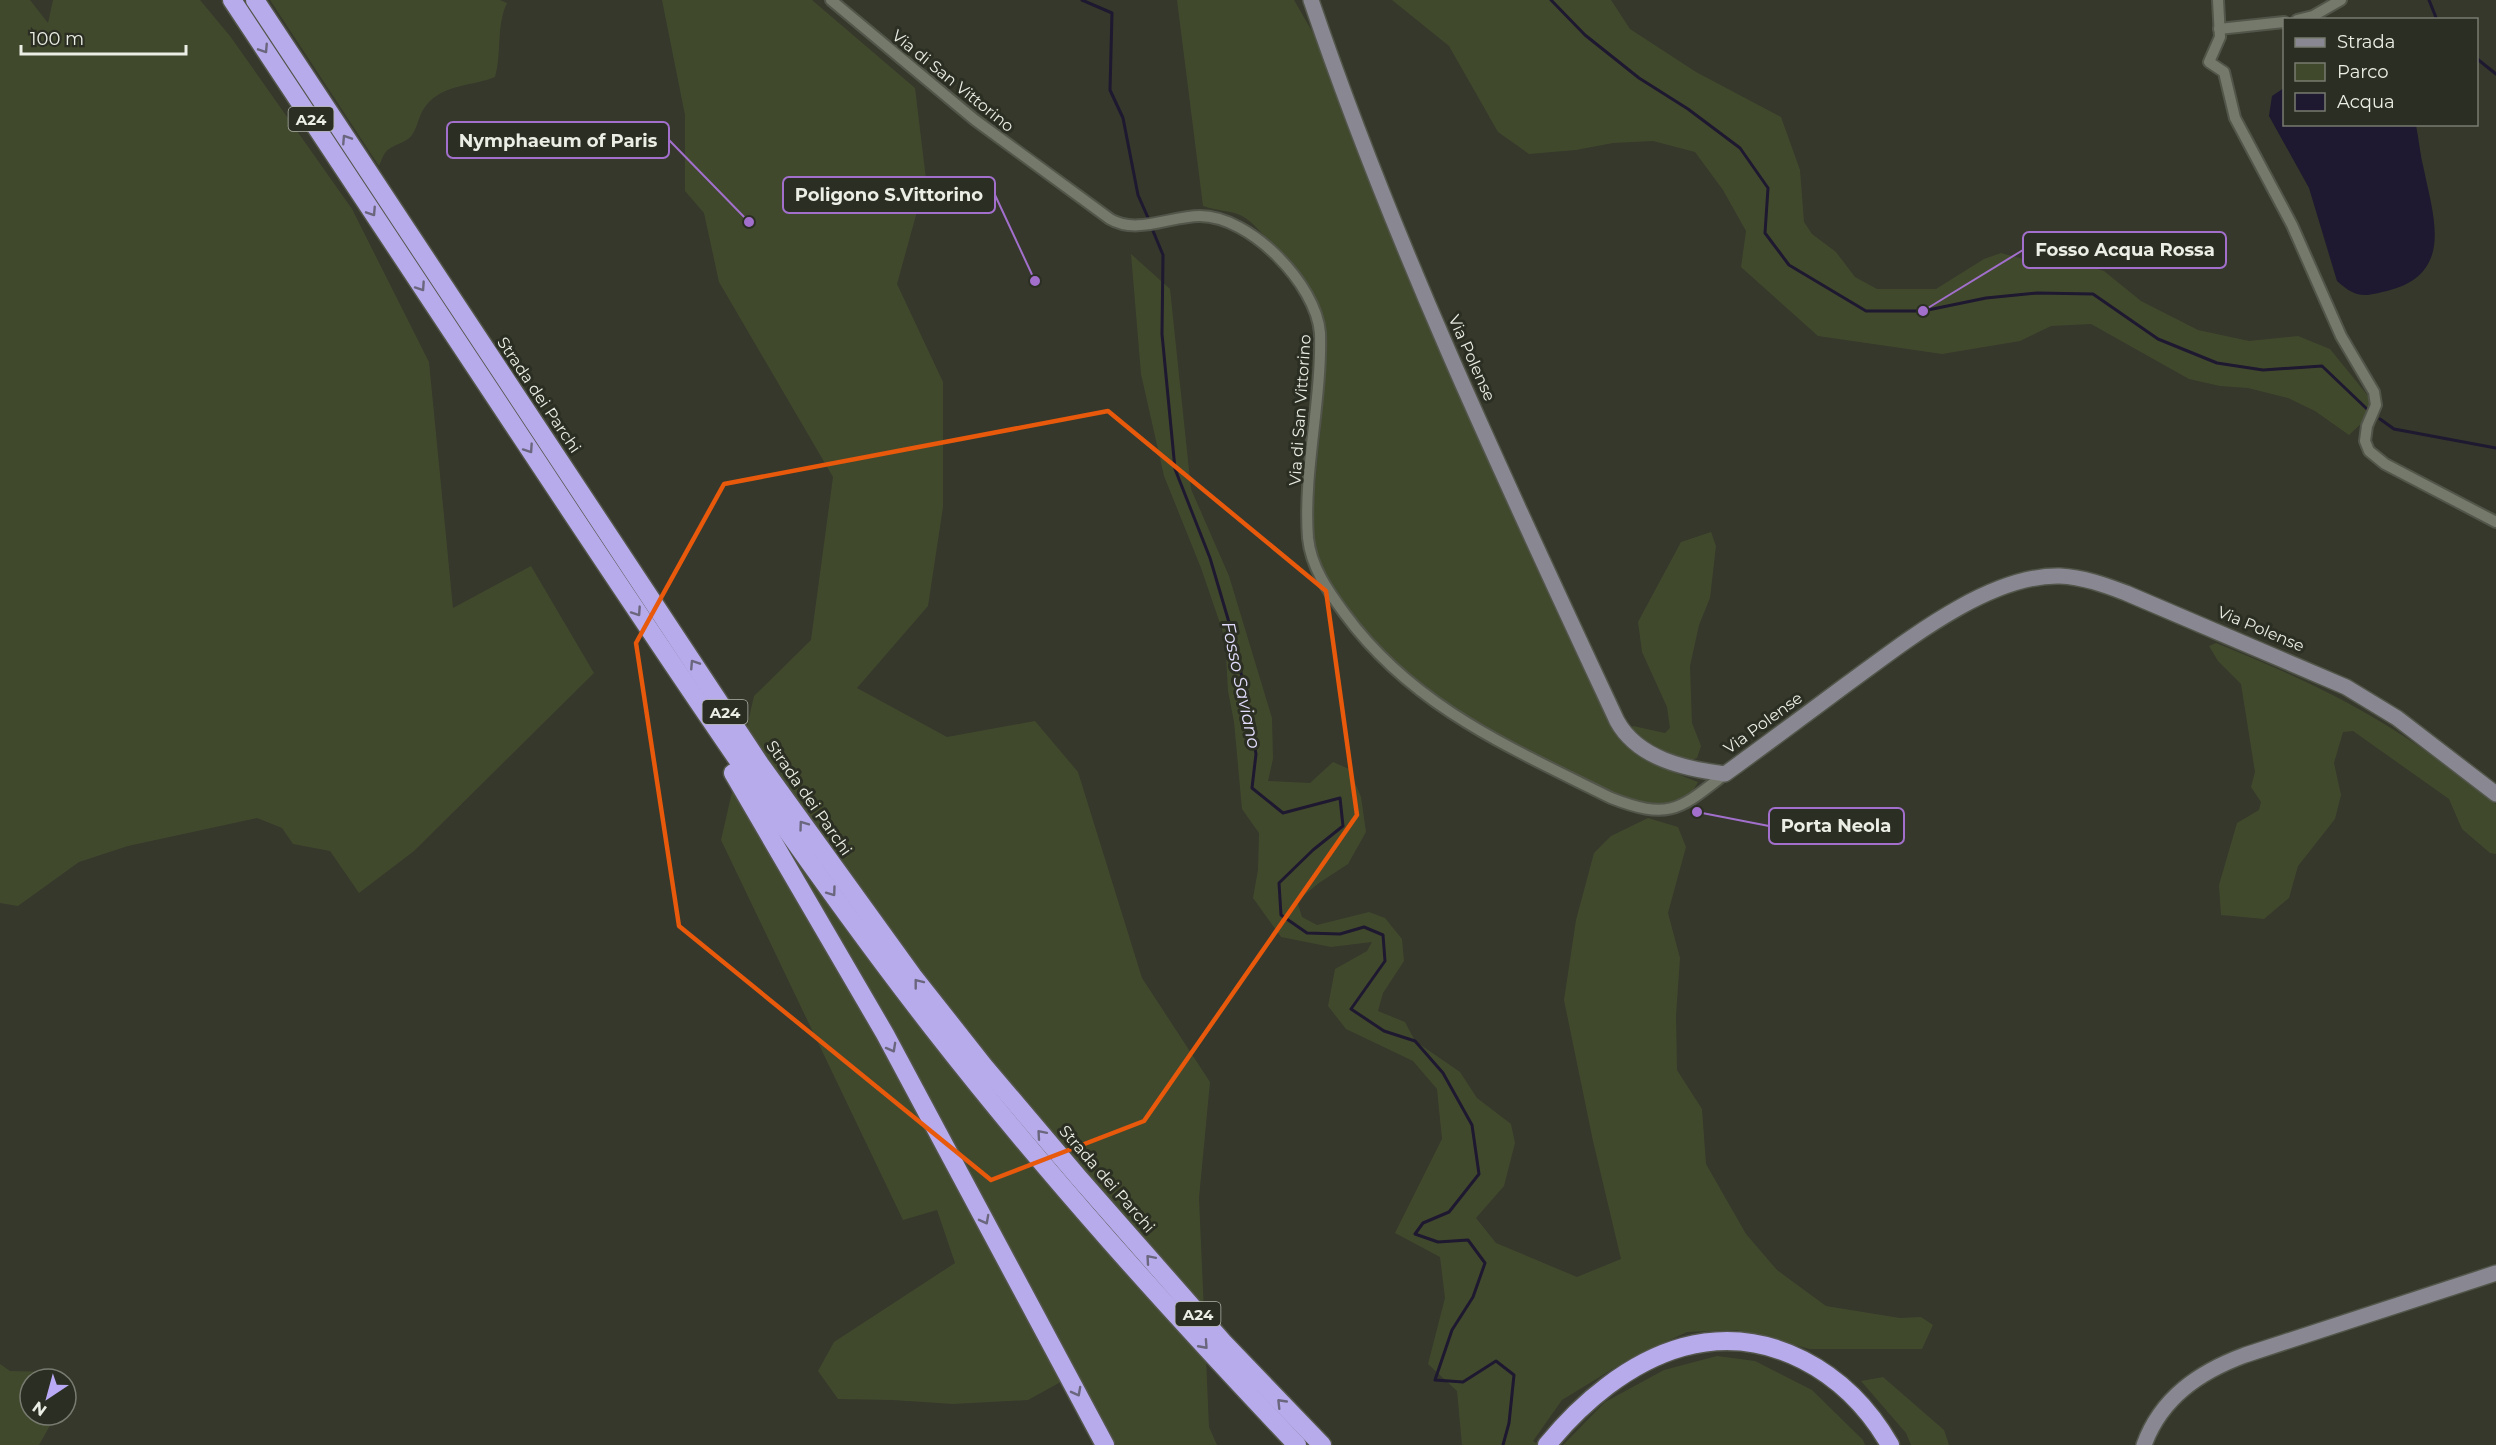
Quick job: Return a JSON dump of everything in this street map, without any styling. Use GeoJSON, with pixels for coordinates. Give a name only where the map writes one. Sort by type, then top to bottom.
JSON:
{"type":"FeatureCollection","features":[{"type":"Feature","properties":{"kind":"highway","name":"Strada dei Parchi"},"geometry":{"type":"LineString","coordinates":[[232,0],[664,652],[770,807],[901,987],[973,1078],[1322,1445]]}},
{"type":"Feature","properties":{"kind":"highway","name":"Strada dei Parchi"},"geometry":{"type":"LineString","coordinates":[[255,0],[796,816],[947,1020],[1074,1185],[1297,1445]]}},
{"type":"Feature","properties":{"kind":"highway"},"geometry":{"type":"LineString","coordinates":[[664,652],[876,1017],[1105,1445]]}},
{"type":"Feature","properties":{"kind":"highway"},"geometry":{"type":"LineString","coordinates":[[1547,1445],[1588,1402],[1645,1362],[1684,1347],[1727,1342],[1770,1347],[1820,1369],[1855,1396],[1890,1445]]}},
{"type":"Feature","properties":{"kind":"street","name":"Via di San Vittorino"},"geometry":{"type":"LineString","coordinates":[[831,0],[975,120],[1116,223],[1129,226],[1208,216],[1224,220],[1244,230],[1278,258],[1313,305],[1319,323],[1321,345],[1308,505],[1310,548],[1316,570],[1325,586],[1352,625],[1385,662],[1439,706],[1479,732],[1621,802],[1652,809],[1677,808],[1689,803],[1725,774]]}},
{"type":"Feature","properties":{"kind":"street","name":"Via Polense"},"geometry":{"type":"LineString","coordinates":[[1311,0],[1360,138],[1403,245],[1517,507],[1617,721],[1632,740],[1657,756],[1688,768],[1725,774],[1893,651],[1941,619],[1978,598],[2009,585],[2060,576],[2094,582],[2126,592],[2334,681],[2397,718],[2496,794]]}},
{"type":"Feature","properties":{"kind":"street"},"geometry":{"type":"LineString","coordinates":[[2218,0],[2220,37],[2209,62],[2224,72],[2235,118],[2300,242],[2341,336],[2376,396],[2376,405],[2366,433],[2365,441],[2369,451],[2385,464],[2496,522]]}},
{"type":"Feature","properties":{"kind":"street"},"geometry":{"type":"LineString","coordinates":[[2305,18],[2341,0]]}},
{"type":"Feature","properties":{"kind":"street"},"geometry":{"type":"LineString","coordinates":[[2219,29],[2283,22]]}},
{"type":"Feature","properties":{"kind":"street"},"geometry":{"type":"LineString","coordinates":[[2144,1445],[2157,1416],[2172,1398],[2192,1381],[2215,1368],[2245,1355],[2496,1273]]}},
{"type":"Feature","properties":{"kind":"highlighted area"},"geometry":{"type":"Polygon","coordinates":[[[1108,411],[1326,591],[1357,815],[1144,1121],[991,1180],[679,926],[636,643],[724,484],[1108,411]]]}},
{"type":"Feature","properties":{"kind":"green space"},"geometry":{"type":"Polygon","coordinates":[[[0,0],[30,0],[48,23],[53,0],[200,0],[230,36],[352,209],[429,362],[453,608],[531,566],[594,673],[414,851],[359,893],[330,851],[293,844],[282,828],[257,818],[128,846],[79,862],[18,906],[0,903],[0,0]]]}},
{"type":"Feature","properties":{"kind":"green space"},"geometry":{"type":"Polygon","coordinates":[[[270,0],[500,0],[507,3],[501,21],[495,77],[436,96],[423,110],[412,135],[388,150],[379,166],[270,0]]]}},
{"type":"Feature","properties":{"kind":"green space"},"geometry":{"type":"Polygon","coordinates":[[[662,0],[812,0],[915,88],[926,179],[897,284],[943,382],[943,507],[928,606],[857,688],[947,737],[1035,721],[1078,772],[1142,978],[1210,1082],[1199,1198],[1209,1427],[1217,1445],[1115,1445],[1077,1373],[1028,1400],[953,1404],[838,1399],[818,1371],[834,1342],[955,1263],[937,1210],[903,1220],[721,840],[754,696],[811,640],[833,477],[719,282],[704,213],[685,191],[685,115],[662,0]]]}},
{"type":"Feature","properties":{"kind":"green space"},"geometry":{"type":"Polygon","coordinates":[[[1177,0],[1294,0],[1324,52],[1513,509],[1612,729],[1630,747],[1651,761],[1698,782],[1689,794],[1679,801],[1652,804],[1624,796],[1527,750],[1462,714],[1403,670],[1375,643],[1331,585],[1317,557],[1313,527],[1325,365],[1324,324],[1312,293],[1252,223],[1237,214],[1203,206],[1177,0]]]}},
{"type":"Feature","properties":{"kind":"green space"},"geometry":{"type":"Polygon","coordinates":[[[1392,0],[1611,0],[1630,29],[1696,72],[1781,117],[1800,170],[1804,222],[1812,234],[1836,252],[1855,277],[1877,289],[1936,289],[1984,259],[2001,253],[2038,263],[2073,261],[2104,271],[2141,301],[2198,330],[2249,341],[2298,336],[2330,349],[2369,397],[2372,407],[2365,420],[2349,435],[2315,411],[2288,398],[2248,388],[2220,386],[2189,379],[2091,324],[2051,326],[2020,341],[1942,354],[1818,336],[1741,267],[1746,231],[1723,190],[1695,152],[1653,141],[1613,143],[1576,150],[1529,154],[1498,132],[1449,46],[1392,0]]]}},
{"type":"Feature","properties":{"kind":"green space"},"geometry":{"type":"Polygon","coordinates":[[[1131,254],[1170,289],[1191,489],[1229,576],[1272,718],[1273,759],[1268,781],[1310,783],[1333,762],[1349,769],[1361,797],[1366,832],[1348,864],[1297,901],[1302,917],[1317,925],[1369,912],[1385,918],[1402,939],[1404,961],[1383,993],[1378,1011],[1405,1022],[1415,1041],[1460,1072],[1477,1098],[1511,1124],[1515,1143],[1504,1186],[1476,1218],[1496,1243],[1577,1277],[1621,1259],[1593,1141],[1564,1000],[1576,920],[1594,853],[1611,836],[1648,818],[1678,827],[1686,847],[1668,913],[1680,958],[1676,1016],[1677,1070],[1702,1109],[1706,1164],[1746,1234],[1777,1270],[1826,1306],[1900,1318],[1921,1317],[1933,1325],[1922,1349],[1810,1349],[1737,1330],[1687,1332],[1629,1359],[1562,1400],[1533,1441],[1539,1445],[1462,1445],[1457,1391],[1428,1364],[1445,1298],[1440,1257],[1395,1233],[1442,1139],[1437,1089],[1413,1061],[1346,1029],[1328,1006],[1335,969],[1367,951],[1372,942],[1331,947],[1281,937],[1253,898],[1258,870],[1259,833],[1242,809],[1234,722],[1228,691],[1225,638],[1201,568],[1164,476],[1141,374],[1131,254]]]}},
{"type":"Feature","properties":{"kind":"green space"},"geometry":{"type":"Polygon","coordinates":[[[1711,532],[1716,546],[1710,598],[1699,625],[1690,666],[1692,723],[1701,746],[1697,758],[1684,763],[1628,733],[1633,726],[1665,733],[1670,728],[1667,707],[1642,652],[1638,622],[1681,542],[1711,532]]]}},
{"type":"Feature","properties":{"kind":"green space"},"geometry":{"type":"Polygon","coordinates":[[[2216,643],[2339,698],[2385,724],[2496,804],[2496,854],[2490,853],[2462,829],[2449,799],[2353,731],[2343,732],[2334,763],[2341,795],[2335,819],[2298,866],[2289,898],[2264,919],[2221,915],[2219,885],[2237,823],[2259,810],[2261,802],[2251,787],[2255,772],[2241,684],[2218,661],[2209,646],[2216,643]]]}},
{"type":"Feature","properties":{"kind":"green space"},"geometry":{"type":"Polygon","coordinates":[[[1717,1356],[1755,1361],[1812,1390],[1863,1440],[1865,1445],[1563,1445],[1605,1402],[1664,1370],[1717,1356]]]}},
{"type":"Feature","properties":{"kind":"green space"},"geometry":{"type":"Polygon","coordinates":[[[0,1364],[10,1371],[18,1371],[18,1427],[49,1427],[39,1445],[0,1445],[0,1364]]]}},
{"type":"Feature","properties":{"kind":"green space"},"geometry":{"type":"Polygon","coordinates":[[[1883,1377],[1944,1430],[1949,1445],[1911,1445],[1906,1433],[1861,1381],[1883,1377]]]}},
{"type":"Feature","properties":{"kind":"water"},"geometry":{"type":"Polygon","coordinates":[[[2283,89],[2283,126],[2416,126],[2434,225],[2431,258],[2422,272],[2408,283],[2387,291],[2366,295],[2349,291],[2337,281],[2309,188],[2269,116],[2272,96],[2283,89]]]}},
{"type":"Feature","properties":{"kind":"waterway","name":"Fosso Saviano"},"geometry":{"type":"LineString","coordinates":[[1082,0],[1112,13],[1110,90],[1123,118],[1138,195],[1149,220]]}},
{"type":"Feature","properties":{"kind":"waterway"},"geometry":{"type":"LineString","coordinates":[[1551,0],[1585,35],[1639,78],[1688,109],[1740,148],[1768,188],[1765,233],[1789,265],[1866,311],[1923,311],[1986,298],[2037,293],[2093,294],[2158,339],[2217,363],[2263,370],[2322,366],[2367,409]]}},
{"type":"Feature","properties":{"kind":"waterway"},"geometry":{"type":"LineString","coordinates":[[2429,0],[2436,18]]}},
{"type":"Feature","properties":{"kind":"waterway"},"geometry":{"type":"LineString","coordinates":[[2478,60],[2496,74]]}},
{"type":"Feature","properties":{"kind":"waterway","name":"Fosso Saviano"},"geometry":{"type":"LineString","coordinates":[[1151,226],[1163,255],[1162,334],[1175,469],[1210,558],[1236,646],[1256,754],[1252,788],[1283,813],[1340,798],[1343,826],[1313,850],[1279,883],[1281,915],[1307,933],[1340,934],[1364,927],[1383,935],[1385,961],[1351,1009],[1384,1031],[1415,1041],[1443,1073],[1472,1125],[1479,1174],[1449,1212],[1423,1223],[1415,1234],[1438,1242],[1468,1240],[1485,1263],[1473,1297],[1452,1330],[1435,1380],[1463,1382],[1496,1361],[1514,1375],[1509,1423],[1503,1445]]}},
{"type":"Feature","properties":{"kind":"waterway"},"geometry":{"type":"LineString","coordinates":[[2380,419],[2394,429],[2496,448]]}},
{"type":"Feature","properties":{"kind":"place","name":"Nymphaeum of Paris"},"geometry":{"type":"Point","coordinates":[749,222]}},
{"type":"Feature","properties":{"kind":"place","name":"Poligono S.Vittorino"},"geometry":{"type":"Point","coordinates":[1035,281]}},
{"type":"Feature","properties":{"kind":"place","name":"Fosso Acqua Rossa"},"geometry":{"type":"Point","coordinates":[1923,311]}},
{"type":"Feature","properties":{"kind":"place","name":"Porta Neola"},"geometry":{"type":"Point","coordinates":[1697,812]}}]}
